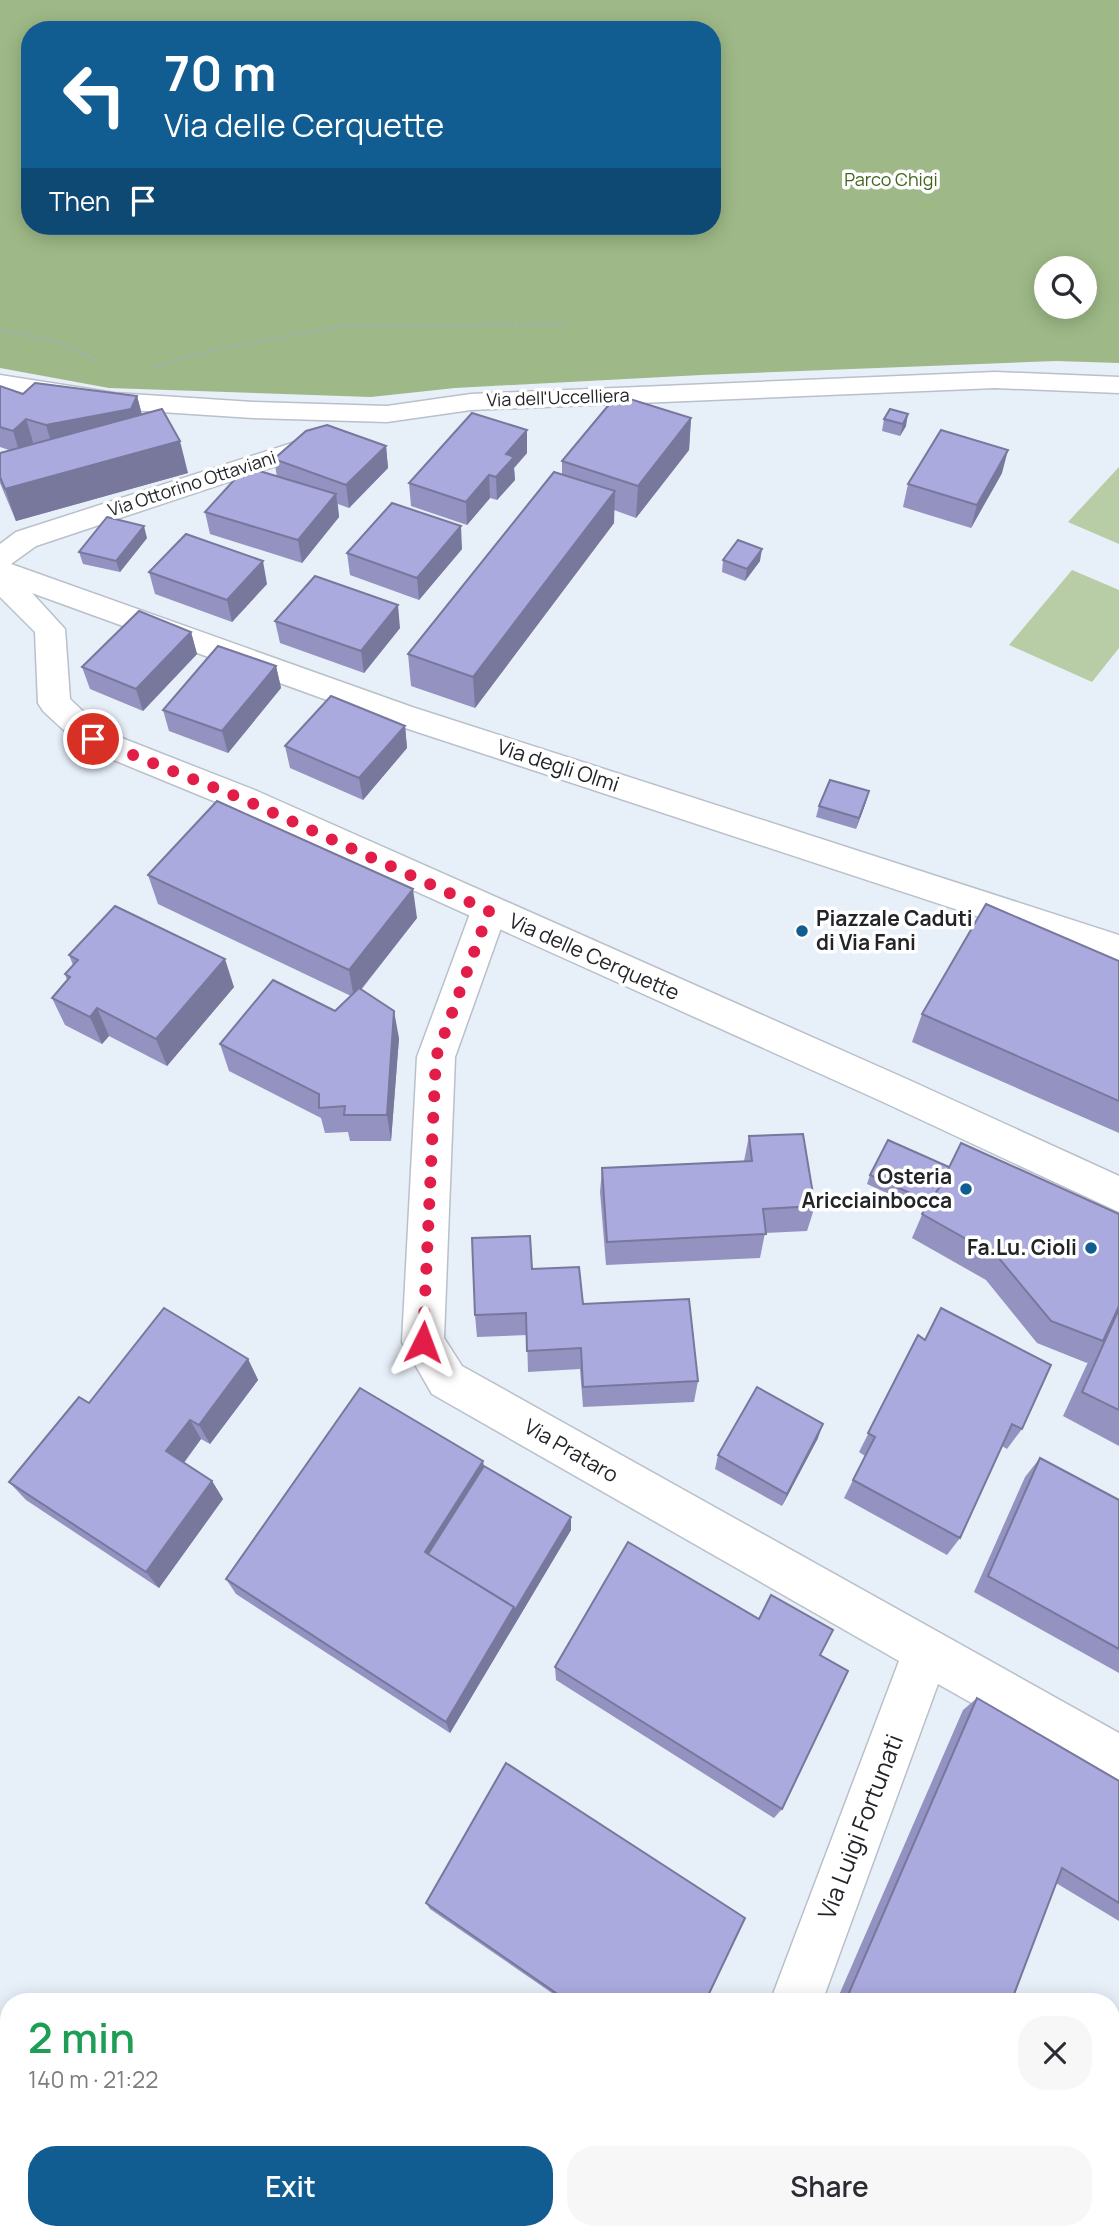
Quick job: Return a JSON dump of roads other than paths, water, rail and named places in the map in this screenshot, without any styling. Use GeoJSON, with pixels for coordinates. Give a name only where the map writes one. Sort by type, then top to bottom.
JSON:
{"type":"FeatureCollection","features":[{"type":"Feature","properties":{"kind":"street","name":"Via dell'Uccelliera"},"geometry":{"type":"LineString","coordinates":[[0,383],[115,401],[387,414],[471,402],[995,380],[1119,385]]}},
{"type":"Feature","properties":{"kind":"street","name":"Via Ottorino Ottaviani"},"geometry":{"type":"LineString","coordinates":[[0,558],[26,539],[191,482],[306,448],[387,414]]}},
{"type":"Feature","properties":{"kind":"street","name":"Via degli Olmi"},"geometry":{"type":"LineString","coordinates":[[0,571],[401,715],[1119,949]]}},
{"type":"Feature","properties":{"kind":"street","name":"Via delle Cerquette"},"geometry":{"type":"LineString","coordinates":[[0,579],[50,629],[54,703],[93,739],[245,800],[885,1086],[1119,1195]]}},
{"type":"Feature","properties":{"kind":"street","name":"Via Prataro"},"geometry":{"type":"LineString","coordinates":[[489,911],[436,1057],[423,1342],[447,1380],[1119,1760]]}},
{"type":"Feature","properties":{"kind":"street","name":"Via Luigi Fortunati"},"geometry":{"type":"LineString","coordinates":[[799,1993],[926,1653]]}},
{"type":"Feature","properties":{"kind":"place","name":"Piazzale Caduti di Via Fani"},"geometry":{"type":"Point","coordinates":[802,931]}},
{"type":"Feature","properties":{"kind":"place","name":"Osteria Aricciainbocca"},"geometry":{"type":"Point","coordinates":[966,1189]}},
{"type":"Feature","properties":{"kind":"place","name":"Fa.Lu. Cioli"},"geometry":{"type":"Point","coordinates":[1091,1248]}},
{"type":"Feature","properties":{"kind":"park label","name":"Parco Chigi"},"geometry":{"type":"Point","coordinates":[891,180]}}]}
